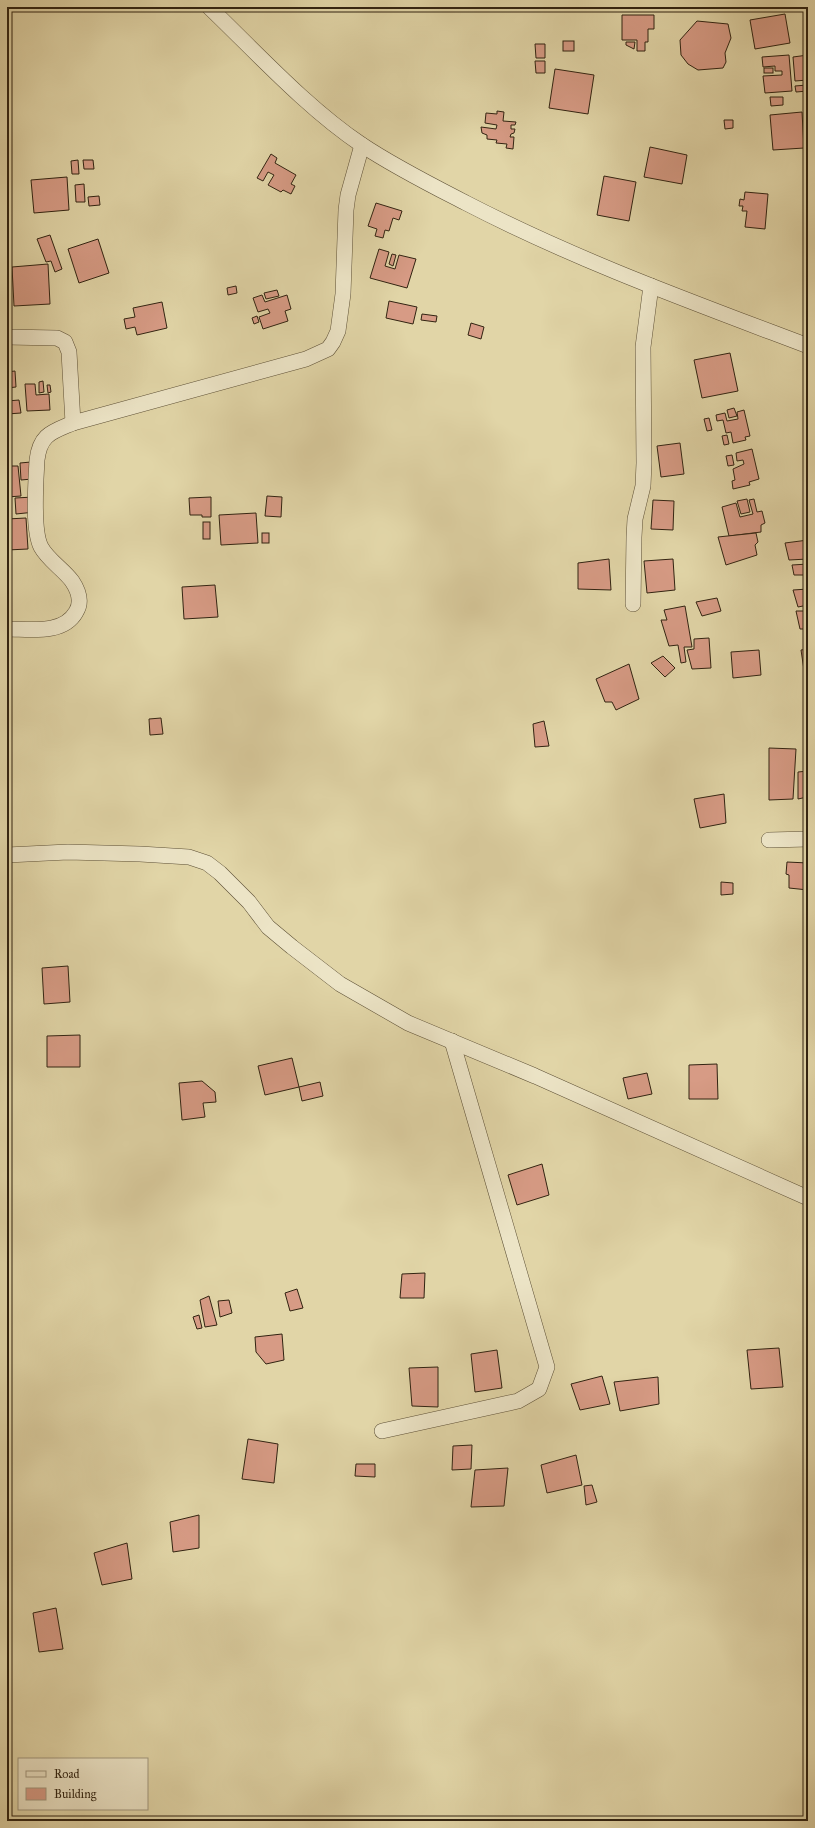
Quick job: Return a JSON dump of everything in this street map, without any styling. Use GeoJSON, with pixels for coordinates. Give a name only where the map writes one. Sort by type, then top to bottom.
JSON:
{"type":"FeatureCollection","features":[{"type":"Feature","properties":{"kind":"street"},"geometry":{"type":"LineString","coordinates":[[209,7],[290,84],[362,145],[428,184],[520,231],[651,286],[808,346]]}},
{"type":"Feature","properties":{"kind":"street"},"geometry":{"type":"LineString","coordinates":[[7,629],[38,630],[56,628],[67,623],[78,608],[78,591],[62,568],[41,547],[38,534],[36,513],[37,460],[44,436],[73,423],[306,359],[328,349],[333,342],[342,317],[346,210],[348,195],[362,145]]}},
{"type":"Feature","properties":{"kind":"street"},"geometry":{"type":"LineString","coordinates":[[633,604],[635,519],[643,486],[644,463],[643,347],[651,286]]}},
{"type":"Feature","properties":{"kind":"street"},"geometry":{"type":"LineString","coordinates":[[7,337],[56,338],[65,342],[69,352],[73,423]]}},
{"type":"Feature","properties":{"kind":"street"},"geometry":{"type":"LineString","coordinates":[[770,840],[808,839]]}},
{"type":"Feature","properties":{"kind":"street"},"geometry":{"type":"LineString","coordinates":[[7,854],[68,852],[140,854],[189,857],[207,863],[220,873],[249,902],[268,926],[340,984],[408,1023],[535,1076],[808,1198]]}},
{"type":"Feature","properties":{"kind":"street"},"geometry":{"type":"LineString","coordinates":[[382,1431],[518,1401],[539,1389],[547,1366],[452,1042]]}},
{"type":"Feature","properties":{"kind":"building"},"geometry":{"type":"Polygon","coordinates":[[[785,14],[790,43],[755,49],[750,20],[785,14]]]}},
{"type":"Feature","properties":{"kind":"building"},"geometry":{"type":"Polygon","coordinates":[[[622,15],[654,15],[654,29],[648,29],[648,42],[645,42],[645,51],[637,51],[637,40],[622,40],[622,15]]]}},
{"type":"Feature","properties":{"kind":"building"},"geometry":{"type":"Polygon","coordinates":[[[697,21],[728,24],[731,38],[725,53],[726,62],[723,68],[698,70],[688,64],[681,55],[680,40],[697,21]]]}},
{"type":"Feature","properties":{"kind":"building"},"geometry":{"type":"Polygon","coordinates":[[[563,41],[574,41],[574,51],[563,51],[563,41]]]}},
{"type":"Feature","properties":{"kind":"building"},"geometry":{"type":"Polygon","coordinates":[[[626,42],[635,42],[634,49],[626,45],[626,42]]]}},
{"type":"Feature","properties":{"kind":"building"},"geometry":{"type":"Polygon","coordinates":[[[535,44],[545,44],[545,58],[536,58],[535,44]]]}},
{"type":"Feature","properties":{"kind":"building"},"geometry":{"type":"Polygon","coordinates":[[[789,55],[792,91],[765,93],[763,76],[782,75],[782,71],[775,71],[775,66],[763,67],[762,57],[789,55]]]}},
{"type":"Feature","properties":{"kind":"building"},"geometry":{"type":"Polygon","coordinates":[[[808,55],[808,80],[795,81],[793,57],[808,55]]]}},
{"type":"Feature","properties":{"kind":"building"},"geometry":{"type":"Polygon","coordinates":[[[535,61],[545,61],[545,73],[536,73],[535,61]]]}},
{"type":"Feature","properties":{"kind":"building"},"geometry":{"type":"Polygon","coordinates":[[[764,68],[773,68],[773,73],[764,73],[764,68]]]}},
{"type":"Feature","properties":{"kind":"building"},"geometry":{"type":"Polygon","coordinates":[[[555,69],[594,75],[588,114],[549,108],[555,69]]]}},
{"type":"Feature","properties":{"kind":"building"},"geometry":{"type":"Polygon","coordinates":[[[807,85],[808,91],[796,92],[795,86],[807,85]]]}},
{"type":"Feature","properties":{"kind":"building"},"geometry":{"type":"Polygon","coordinates":[[[770,97],[783,97],[783,105],[771,106],[770,97]]]}},
{"type":"Feature","properties":{"kind":"building"},"geometry":{"type":"Polygon","coordinates":[[[497,111],[504,112],[503,121],[516,122],[515,125],[511,125],[511,129],[515,129],[514,133],[511,134],[510,137],[514,137],[513,149],[506,148],[507,144],[496,143],[497,140],[487,139],[487,135],[482,133],[481,127],[496,129],[497,125],[485,123],[486,113],[497,114],[497,111]]]}},
{"type":"Feature","properties":{"kind":"building"},"geometry":{"type":"Polygon","coordinates":[[[802,112],[804,148],[773,150],[770,115],[802,112]]]}},
{"type":"Feature","properties":{"kind":"building"},"geometry":{"type":"Polygon","coordinates":[[[724,120],[733,120],[733,128],[725,129],[724,120]]]}},
{"type":"Feature","properties":{"kind":"building"},"geometry":{"type":"Polygon","coordinates":[[[650,147],[687,155],[682,184],[644,177],[650,147]]]}},
{"type":"Feature","properties":{"kind":"building"},"geometry":{"type":"Polygon","coordinates":[[[271,154],[277,158],[275,163],[296,175],[291,184],[295,186],[291,194],[283,190],[281,192],[268,185],[274,175],[268,172],[263,181],[257,178],[271,154]]]}},
{"type":"Feature","properties":{"kind":"building"},"geometry":{"type":"Polygon","coordinates":[[[78,160],[79,174],[72,174],[71,161],[78,160]]]}},
{"type":"Feature","properties":{"kind":"building"},"geometry":{"type":"Polygon","coordinates":[[[83,160],[93,160],[94,169],[84,169],[83,160]]]}},
{"type":"Feature","properties":{"kind":"building"},"geometry":{"type":"Polygon","coordinates":[[[604,176],[636,182],[629,221],[597,215],[604,176]]]}},
{"type":"Feature","properties":{"kind":"building"},"geometry":{"type":"Polygon","coordinates":[[[67,177],[69,210],[34,213],[31,180],[67,177]]]}},
{"type":"Feature","properties":{"kind":"building"},"geometry":{"type":"Polygon","coordinates":[[[84,184],[85,202],[76,202],[75,185],[84,184]]]}},
{"type":"Feature","properties":{"kind":"building"},"geometry":{"type":"Polygon","coordinates":[[[745,192],[768,194],[765,229],[745,227],[747,211],[742,211],[743,206],[739,206],[740,199],[744,200],[745,192]]]}},
{"type":"Feature","properties":{"kind":"building"},"geometry":{"type":"Polygon","coordinates":[[[99,196],[100,205],[89,206],[88,197],[99,196]]]}},
{"type":"Feature","properties":{"kind":"building"},"geometry":{"type":"Polygon","coordinates":[[[376,203],[402,211],[399,220],[393,218],[389,231],[385,230],[383,238],[375,236],[377,229],[368,226],[376,203]]]}},
{"type":"Feature","properties":{"kind":"building"},"geometry":{"type":"Polygon","coordinates":[[[50,235],[62,269],[55,272],[51,261],[46,262],[37,239],[50,235]]]}},
{"type":"Feature","properties":{"kind":"building"},"geometry":{"type":"Polygon","coordinates":[[[98,239],[109,273],[79,283],[68,249],[98,239]]]}},
{"type":"Feature","properties":{"kind":"building"},"geometry":{"type":"Polygon","coordinates":[[[379,249],[389,252],[385,266],[395,269],[399,255],[416,259],[407,288],[370,278],[379,249]]]}},
{"type":"Feature","properties":{"kind":"building"},"geometry":{"type":"Polygon","coordinates":[[[392,254],[396,255],[393,266],[389,264],[392,254]]]}},
{"type":"Feature","properties":{"kind":"building"},"geometry":{"type":"Polygon","coordinates":[[[48,264],[50,304],[14,306],[12,267],[48,264]]]}},
{"type":"Feature","properties":{"kind":"building"},"geometry":{"type":"Polygon","coordinates":[[[236,286],[237,293],[228,295],[227,288],[236,286]]]}},
{"type":"Feature","properties":{"kind":"building"},"geometry":{"type":"Polygon","coordinates":[[[277,290],[279,296],[266,299],[264,293],[277,290]]]}},
{"type":"Feature","properties":{"kind":"building"},"geometry":{"type":"Polygon","coordinates":[[[262,295],[265,302],[287,295],[291,309],[285,311],[288,321],[263,329],[259,317],[270,313],[268,309],[258,312],[253,298],[262,295]]]}},
{"type":"Feature","properties":{"kind":"building"},"geometry":{"type":"Polygon","coordinates":[[[389,301],[417,307],[413,324],[386,318],[389,301]]]}},
{"type":"Feature","properties":{"kind":"building"},"geometry":{"type":"Polygon","coordinates":[[[162,302],[167,328],[137,335],[135,327],[126,329],[124,319],[135,317],[133,308],[162,302]]]}},
{"type":"Feature","properties":{"kind":"building"},"geometry":{"type":"Polygon","coordinates":[[[422,314],[437,316],[436,322],[421,320],[422,314]]]}},
{"type":"Feature","properties":{"kind":"building"},"geometry":{"type":"Polygon","coordinates":[[[257,316],[259,322],[254,324],[252,318],[257,316]]]}},
{"type":"Feature","properties":{"kind":"building"},"geometry":{"type":"Polygon","coordinates":[[[471,323],[484,327],[481,339],[468,335],[471,323]]]}},
{"type":"Feature","properties":{"kind":"building"},"geometry":{"type":"Polygon","coordinates":[[[730,353],[738,391],[702,398],[694,360],[730,353]]]}},
{"type":"Feature","properties":{"kind":"building"},"geometry":{"type":"Polygon","coordinates":[[[15,371],[16,387],[7,388],[7,372],[15,371]]]}},
{"type":"Feature","properties":{"kind":"building"},"geometry":{"type":"Polygon","coordinates":[[[43,381],[44,392],[39,393],[39,382],[43,381]]]}},
{"type":"Feature","properties":{"kind":"building"},"geometry":{"type":"Polygon","coordinates":[[[25,384],[35,384],[36,395],[49,394],[50,410],[27,411],[25,384]]]}},
{"type":"Feature","properties":{"kind":"building"},"geometry":{"type":"Polygon","coordinates":[[[47,385],[50,385],[51,392],[48,393],[47,385]]]}},
{"type":"Feature","properties":{"kind":"building"},"geometry":{"type":"Polygon","coordinates":[[[19,400],[21,413],[7,414],[7,401],[19,400]]]}},
{"type":"Feature","properties":{"kind":"building"},"geometry":{"type":"Polygon","coordinates":[[[734,408],[737,416],[729,418],[727,410],[734,408]]]}},
{"type":"Feature","properties":{"kind":"building"},"geometry":{"type":"Polygon","coordinates":[[[744,410],[750,436],[745,437],[746,440],[733,443],[731,432],[726,433],[723,420],[717,421],[716,415],[725,413],[727,421],[738,419],[737,412],[744,410]]]}},
{"type":"Feature","properties":{"kind":"building"},"geometry":{"type":"Polygon","coordinates":[[[709,418],[712,430],[707,431],[704,419],[709,418]]]}},
{"type":"Feature","properties":{"kind":"building"},"geometry":{"type":"Polygon","coordinates":[[[727,435],[729,444],[724,445],[722,436],[727,435]]]}},
{"type":"Feature","properties":{"kind":"building"},"geometry":{"type":"Polygon","coordinates":[[[680,443],[684,474],[661,477],[657,446],[680,443]]]}},
{"type":"Feature","properties":{"kind":"building"},"geometry":{"type":"Polygon","coordinates":[[[752,449],[759,479],[749,482],[750,485],[733,489],[732,481],[735,480],[733,469],[744,464],[743,460],[737,461],[736,453],[752,449]]]}},
{"type":"Feature","properties":{"kind":"building"},"geometry":{"type":"Polygon","coordinates":[[[732,455],[734,465],[728,466],[726,456],[732,455]]]}},
{"type":"Feature","properties":{"kind":"building"},"geometry":{"type":"Polygon","coordinates":[[[31,462],[32,479],[21,480],[20,463],[31,462]]]}},
{"type":"Feature","properties":{"kind":"building"},"geometry":{"type":"Polygon","coordinates":[[[7,466],[18,466],[21,496],[7,497],[7,466]]]}},
{"type":"Feature","properties":{"kind":"building"},"geometry":{"type":"Polygon","coordinates":[[[267,496],[282,497],[281,517],[265,516],[267,496]]]}},
{"type":"Feature","properties":{"kind":"building"},"geometry":{"type":"Polygon","coordinates":[[[34,497],[35,512],[16,514],[15,498],[34,497]]]}},
{"type":"Feature","properties":{"kind":"building"},"geometry":{"type":"Polygon","coordinates":[[[211,497],[211,517],[190,515],[189,498],[211,497]]]}},
{"type":"Feature","properties":{"kind":"building"},"geometry":{"type":"Polygon","coordinates":[[[747,499],[750,512],[741,514],[737,501],[747,499]]]}},
{"type":"Feature","properties":{"kind":"building"},"geometry":{"type":"Polygon","coordinates":[[[754,499],[757,512],[762,511],[765,523],[761,525],[761,532],[729,536],[722,507],[736,503],[740,517],[753,514],[749,500],[754,499]]]}},
{"type":"Feature","properties":{"kind":"building"},"geometry":{"type":"Polygon","coordinates":[[[653,500],[674,501],[673,530],[651,529],[653,500]]]}},
{"type":"Feature","properties":{"kind":"building"},"geometry":{"type":"Polygon","coordinates":[[[256,513],[258,543],[221,545],[219,515],[256,513]]]}},
{"type":"Feature","properties":{"kind":"building"},"geometry":{"type":"Polygon","coordinates":[[[26,518],[28,549],[7,550],[7,519],[26,518]]]}},
{"type":"Feature","properties":{"kind":"building"},"geometry":{"type":"Polygon","coordinates":[[[203,522],[210,522],[210,539],[203,539],[203,522]]]}},
{"type":"Feature","properties":{"kind":"building"},"geometry":{"type":"Polygon","coordinates":[[[262,533],[269,533],[269,543],[262,543],[262,533]]]}},
{"type":"Feature","properties":{"kind":"building"},"geometry":{"type":"Polygon","coordinates":[[[756,533],[758,542],[755,545],[757,555],[726,565],[718,537],[756,533]]]}},
{"type":"Feature","properties":{"kind":"building"},"geometry":{"type":"Polygon","coordinates":[[[808,540],[808,559],[789,560],[785,543],[808,540]]]}},
{"type":"Feature","properties":{"kind":"building"},"geometry":{"type":"Polygon","coordinates":[[[609,559],[611,590],[578,589],[578,563],[609,559]]]}},
{"type":"Feature","properties":{"kind":"building"},"geometry":{"type":"Polygon","coordinates":[[[673,559],[675,590],[647,593],[644,561],[673,559]]]}},
{"type":"Feature","properties":{"kind":"building"},"geometry":{"type":"Polygon","coordinates":[[[808,564],[808,575],[794,575],[792,565],[808,564]]]}},
{"type":"Feature","properties":{"kind":"building"},"geometry":{"type":"Polygon","coordinates":[[[215,585],[218,617],[184,619],[182,587],[215,585]]]}},
{"type":"Feature","properties":{"kind":"building"},"geometry":{"type":"Polygon","coordinates":[[[808,589],[808,605],[798,607],[793,590],[808,589]]]}},
{"type":"Feature","properties":{"kind":"building"},"geometry":{"type":"Polygon","coordinates":[[[717,598],[721,611],[702,616],[696,602],[717,598]]]}},
{"type":"Feature","properties":{"kind":"building"},"geometry":{"type":"Polygon","coordinates":[[[685,606],[692,647],[684,647],[686,662],[681,663],[678,645],[669,646],[661,620],[667,620],[664,610],[685,606]]]}},
{"type":"Feature","properties":{"kind":"building"},"geometry":{"type":"Polygon","coordinates":[[[796,611],[808,611],[808,629],[800,629],[796,611]]]}},
{"type":"Feature","properties":{"kind":"building"},"geometry":{"type":"Polygon","coordinates":[[[709,638],[711,668],[692,669],[687,650],[694,649],[694,639],[709,638]]]}},
{"type":"Feature","properties":{"kind":"building"},"geometry":{"type":"Polygon","coordinates":[[[808,649],[808,670],[804,670],[801,650],[808,649]]]}},
{"type":"Feature","properties":{"kind":"building"},"geometry":{"type":"Polygon","coordinates":[[[759,650],[761,675],[733,678],[731,652],[759,650]]]}},
{"type":"Feature","properties":{"kind":"building"},"geometry":{"type":"Polygon","coordinates":[[[663,656],[675,668],[665,677],[651,663],[663,656]]]}},
{"type":"Feature","properties":{"kind":"building"},"geometry":{"type":"Polygon","coordinates":[[[629,664],[639,699],[616,710],[612,702],[605,702],[596,679],[629,664]]]}},
{"type":"Feature","properties":{"kind":"building"},"geometry":{"type":"Polygon","coordinates":[[[161,718],[163,734],[150,735],[149,719],[161,718]]]}},
{"type":"Feature","properties":{"kind":"building"},"geometry":{"type":"Polygon","coordinates":[[[544,721],[549,746],[535,747],[533,724],[544,721]]]}},
{"type":"Feature","properties":{"kind":"building"},"geometry":{"type":"Polygon","coordinates":[[[769,748],[796,749],[793,799],[769,800],[769,748]]]}},
{"type":"Feature","properties":{"kind":"building"},"geometry":{"type":"Polygon","coordinates":[[[808,771],[807,797],[798,799],[798,772],[808,771]]]}},
{"type":"Feature","properties":{"kind":"building"},"geometry":{"type":"Polygon","coordinates":[[[724,794],[726,823],[700,828],[694,799],[724,794]]]}},
{"type":"Feature","properties":{"kind":"building"},"geometry":{"type":"Polygon","coordinates":[[[787,862],[808,863],[808,890],[789,888],[789,875],[786,874],[787,862]]]}},
{"type":"Feature","properties":{"kind":"building"},"geometry":{"type":"Polygon","coordinates":[[[721,882],[733,883],[733,894],[721,895],[721,882]]]}},
{"type":"Feature","properties":{"kind":"building"},"geometry":{"type":"Polygon","coordinates":[[[68,966],[70,1002],[44,1004],[42,968],[68,966]]]}},
{"type":"Feature","properties":{"kind":"building"},"geometry":{"type":"Polygon","coordinates":[[[80,1035],[80,1067],[47,1067],[47,1036],[80,1035]]]}},
{"type":"Feature","properties":{"kind":"building"},"geometry":{"type":"Polygon","coordinates":[[[292,1058],[299,1087],[265,1095],[258,1066],[292,1058]]]}},
{"type":"Feature","properties":{"kind":"building"},"geometry":{"type":"Polygon","coordinates":[[[717,1064],[718,1099],[689,1099],[689,1065],[717,1064]]]}},
{"type":"Feature","properties":{"kind":"building"},"geometry":{"type":"Polygon","coordinates":[[[647,1073],[652,1094],[628,1099],[623,1078],[647,1073]]]}},
{"type":"Feature","properties":{"kind":"building"},"geometry":{"type":"Polygon","coordinates":[[[202,1081],[215,1092],[216,1102],[203,1103],[205,1117],[182,1120],[179,1083],[202,1081]]]}},
{"type":"Feature","properties":{"kind":"building"},"geometry":{"type":"Polygon","coordinates":[[[320,1082],[323,1096],[302,1101],[299,1087],[320,1082]]]}},
{"type":"Feature","properties":{"kind":"building"},"geometry":{"type":"Polygon","coordinates":[[[542,1164],[549,1195],[517,1205],[508,1175],[542,1164]]]}},
{"type":"Feature","properties":{"kind":"building"},"geometry":{"type":"Polygon","coordinates":[[[425,1273],[424,1298],[400,1298],[402,1274],[425,1273]]]}},
{"type":"Feature","properties":{"kind":"building"},"geometry":{"type":"Polygon","coordinates":[[[297,1289],[303,1308],[290,1311],[285,1293],[297,1289]]]}},
{"type":"Feature","properties":{"kind":"building"},"geometry":{"type":"Polygon","coordinates":[[[209,1296],[217,1325],[205,1327],[200,1300],[209,1296]]]}},
{"type":"Feature","properties":{"kind":"building"},"geometry":{"type":"Polygon","coordinates":[[[229,1300],[232,1313],[220,1317],[218,1301],[229,1300]]]}},
{"type":"Feature","properties":{"kind":"building"},"geometry":{"type":"Polygon","coordinates":[[[199,1315],[202,1328],[197,1329],[193,1317],[199,1315]]]}},
{"type":"Feature","properties":{"kind":"building"},"geometry":{"type":"Polygon","coordinates":[[[282,1334],[284,1360],[266,1364],[256,1352],[255,1337],[282,1334]]]}},
{"type":"Feature","properties":{"kind":"building"},"geometry":{"type":"Polygon","coordinates":[[[779,1348],[783,1387],[751,1389],[747,1350],[779,1348]]]}},
{"type":"Feature","properties":{"kind":"building"},"geometry":{"type":"Polygon","coordinates":[[[497,1350],[502,1388],[475,1392],[471,1354],[497,1350]]]}},
{"type":"Feature","properties":{"kind":"building"},"geometry":{"type":"Polygon","coordinates":[[[438,1367],[438,1407],[412,1406],[409,1368],[438,1367]]]}},
{"type":"Feature","properties":{"kind":"building"},"geometry":{"type":"Polygon","coordinates":[[[602,1376],[610,1404],[580,1410],[571,1384],[602,1376]]]}},
{"type":"Feature","properties":{"kind":"building"},"geometry":{"type":"Polygon","coordinates":[[[658,1377],[659,1404],[620,1411],[614,1382],[658,1377]]]}},
{"type":"Feature","properties":{"kind":"building"},"geometry":{"type":"Polygon","coordinates":[[[248,1439],[278,1444],[274,1483],[242,1479],[248,1439]]]}},
{"type":"Feature","properties":{"kind":"building"},"geometry":{"type":"Polygon","coordinates":[[[472,1445],[471,1469],[452,1470],[453,1446],[472,1445]]]}},
{"type":"Feature","properties":{"kind":"building"},"geometry":{"type":"Polygon","coordinates":[[[576,1455],[582,1485],[547,1493],[541,1465],[576,1455]]]}},
{"type":"Feature","properties":{"kind":"building"},"geometry":{"type":"Polygon","coordinates":[[[356,1464],[375,1464],[375,1477],[355,1476],[356,1464]]]}},
{"type":"Feature","properties":{"kind":"building"},"geometry":{"type":"Polygon","coordinates":[[[508,1468],[504,1506],[471,1507],[475,1470],[508,1468]]]}},
{"type":"Feature","properties":{"kind":"building"},"geometry":{"type":"Polygon","coordinates":[[[592,1485],[597,1502],[586,1505],[584,1486],[592,1485]]]}},
{"type":"Feature","properties":{"kind":"building"},"geometry":{"type":"Polygon","coordinates":[[[199,1515],[199,1548],[173,1552],[170,1522],[199,1515]]]}},
{"type":"Feature","properties":{"kind":"building"},"geometry":{"type":"Polygon","coordinates":[[[127,1543],[132,1579],[102,1585],[94,1553],[127,1543]]]}},
{"type":"Feature","properties":{"kind":"building"},"geometry":{"type":"Polygon","coordinates":[[[56,1608],[63,1649],[39,1652],[33,1613],[56,1608]]]}}]}
